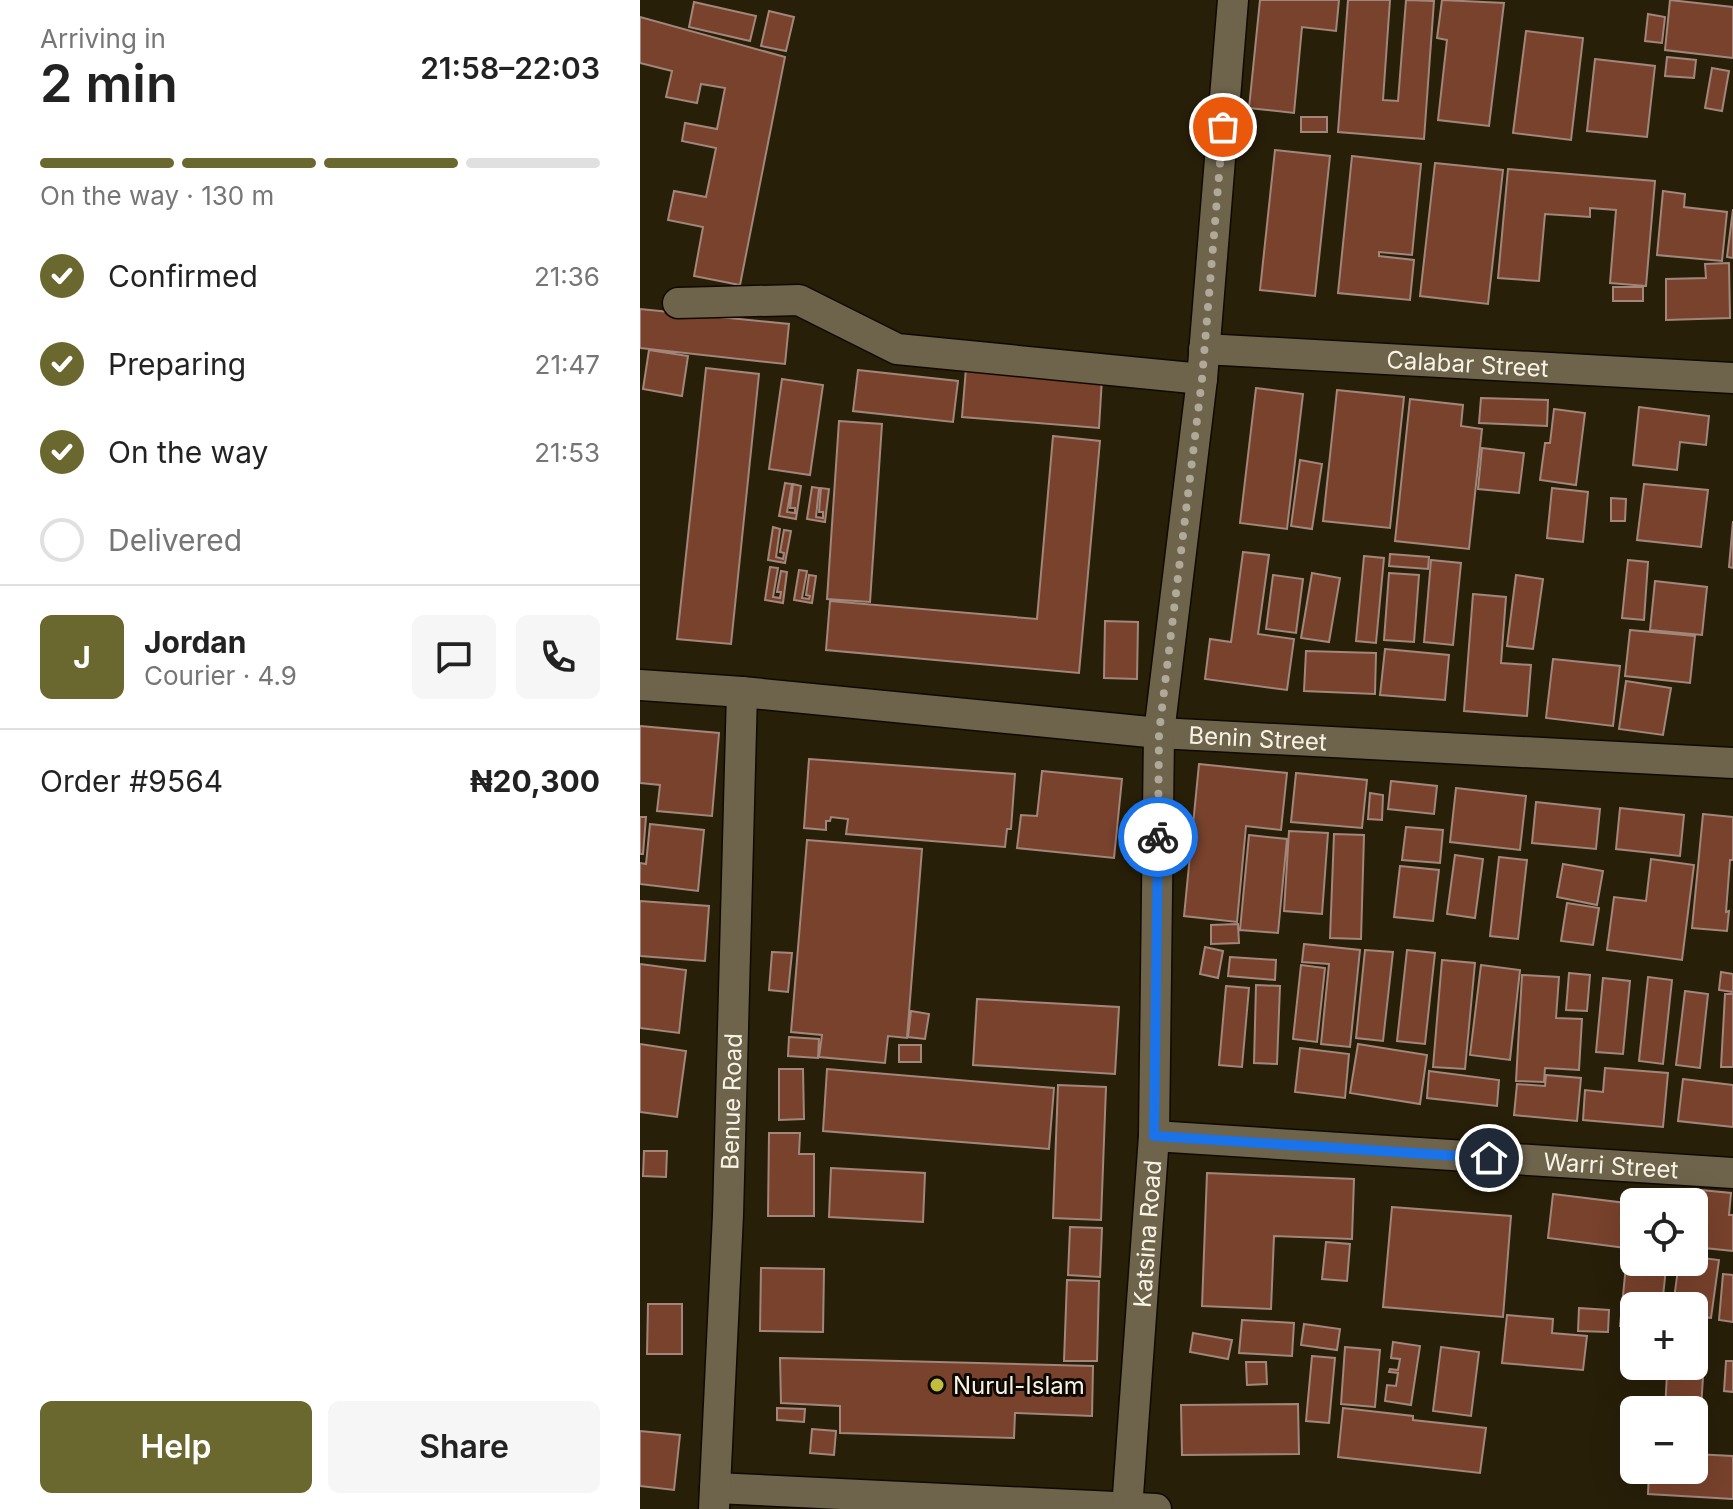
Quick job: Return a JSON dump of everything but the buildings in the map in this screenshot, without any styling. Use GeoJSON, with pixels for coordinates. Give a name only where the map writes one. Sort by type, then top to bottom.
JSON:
{"type":"FeatureCollection","features":[{"type":"Feature","properties":{"kind":"street","name":"Katsina Road"},"geometry":{"type":"LineString","coordinates":[[1137,1508],[1154,1136],[1159,733],[1203,364],[1233,0]]}},
{"type":"Feature","properties":{"kind":"street","name":"Calabar Street"},"geometry":{"type":"LineString","coordinates":[[678,303],[799,300],[897,349],[1203,364],[1733,378]]}},
{"type":"Feature","properties":{"kind":"street","name":"Benin Street"},"geometry":{"type":"LineString","coordinates":[[640,685],[742,692],[1159,733],[1733,763]]}},
{"type":"Feature","properties":{"kind":"street","name":"Benue Road"},"geometry":{"type":"LineString","coordinates":[[715,1498],[728,1215],[742,692]]}},
{"type":"Feature","properties":{"kind":"street","name":"Warri Street"},"geometry":{"type":"LineString","coordinates":[[1154,1136],[1733,1173]]}},
{"type":"Feature","properties":{"kind":"street"},"geometry":{"type":"LineString","coordinates":[[715,1498],[1137,1508]]}},
{"type":"Feature","properties":{"kind":"way so far"},"geometry":{"type":"LineString","coordinates":[[1158,837],[1159,733],[1202,379],[1223,127]]}},
{"type":"Feature","properties":{"kind":"place","name":"Nurul-Islam"},"geometry":{"type":"Point","coordinates":[937,1385]}},
{"type":"Feature","properties":{"kind":"route"},"geometry":{"type":"LineString","coordinates":[[1158,837],[1154,1136],[1489,1158]]}}]}
